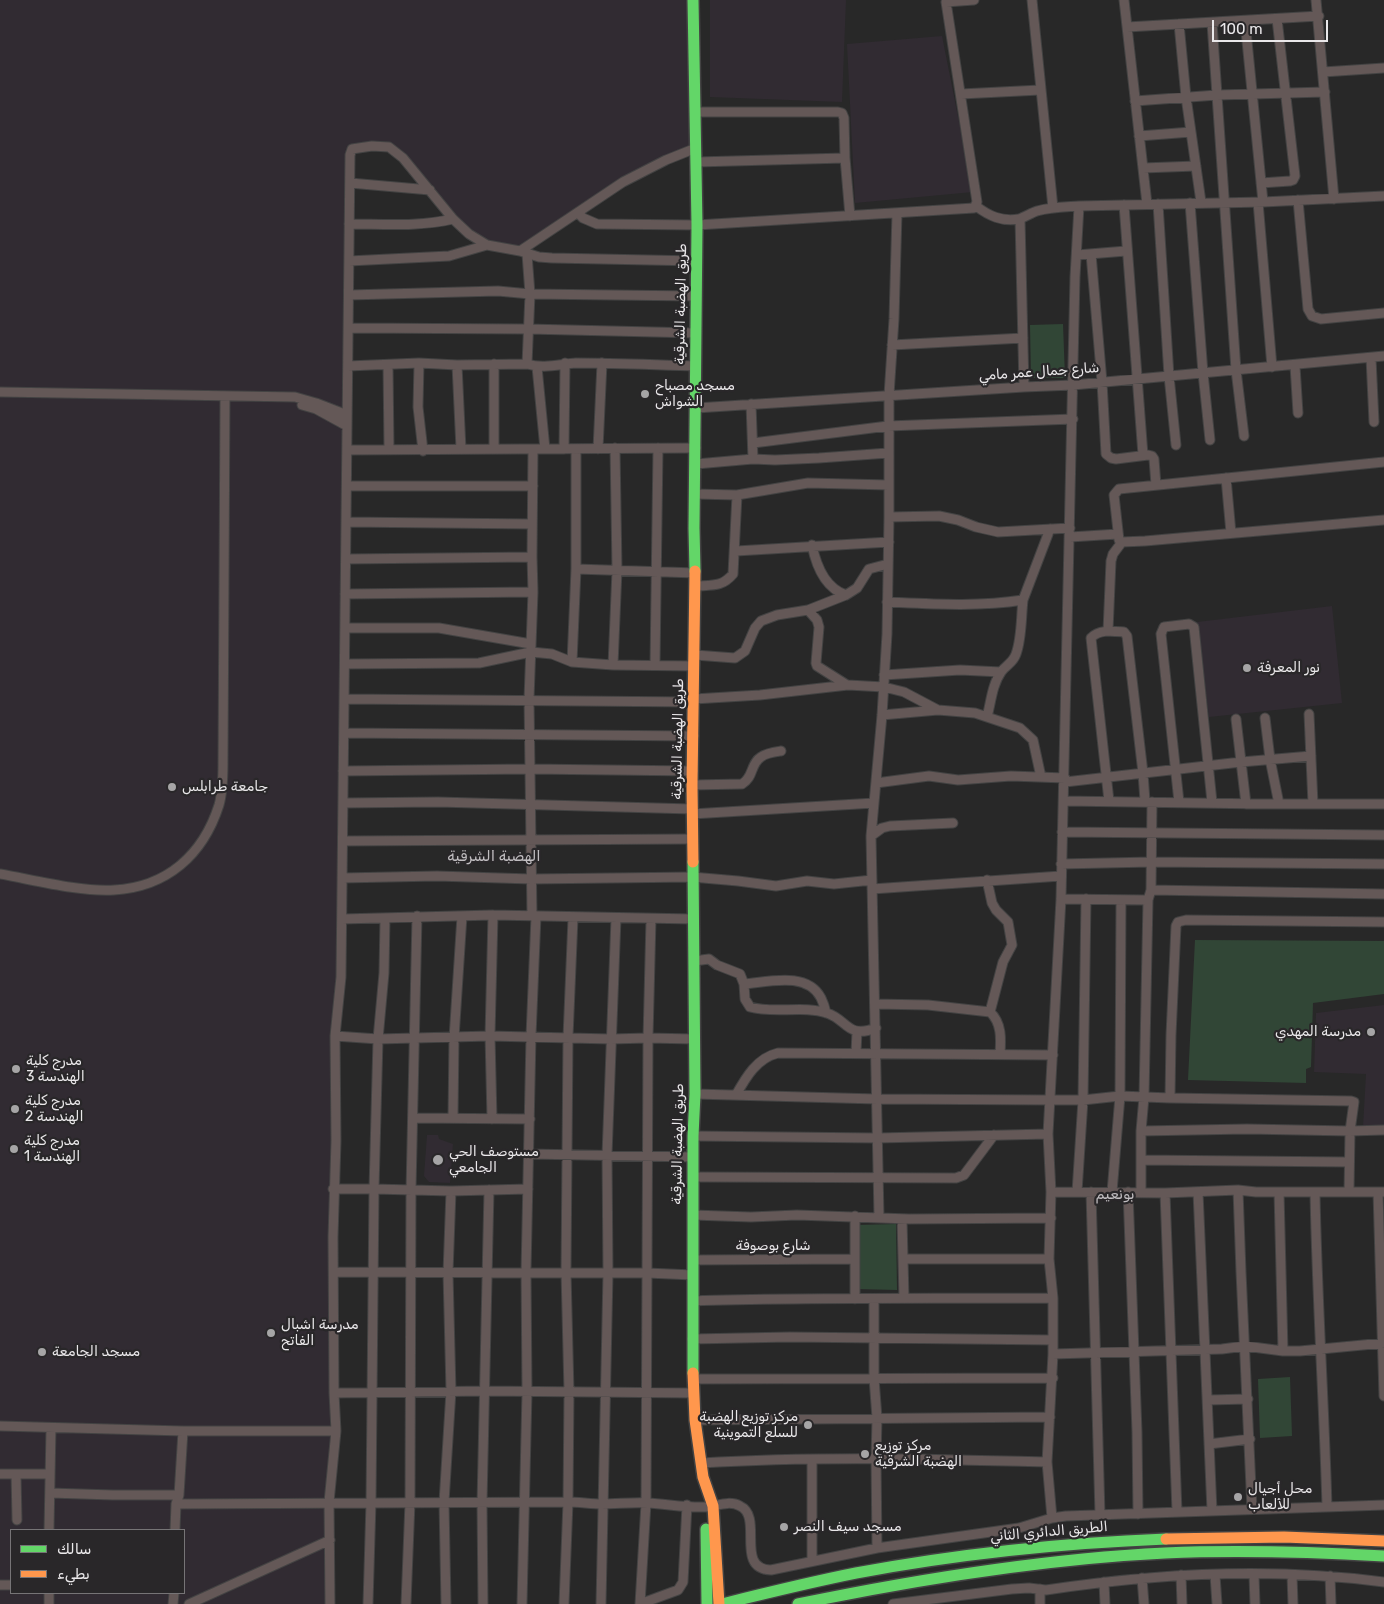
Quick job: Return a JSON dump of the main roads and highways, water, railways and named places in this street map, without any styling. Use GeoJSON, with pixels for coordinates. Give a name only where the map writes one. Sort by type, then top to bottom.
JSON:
{"type":"FeatureCollection","features":[{"type":"Feature","properties":{"kind":"main road","name":"طريق الهضبة الشرقية"},"geometry":{"type":"LineString","coordinates":[[693,0],[697,261],[696,586],[692,785],[695,1094],[692,1339],[695,1420],[709,1506]]}},
{"type":"Feature","properties":{"kind":"main road"},"geometry":{"type":"LineString","coordinates":[[709,1506],[721,1604]]}},
{"type":"Feature","properties":{"kind":"main road"},"geometry":{"type":"LineString","coordinates":[[707,1604],[709,1506]]}},
{"type":"Feature","properties":{"kind":"main road","name":"الطريق الدائري الثاني"},"geometry":{"type":"LineString","coordinates":[[721,1604],[814,1581],[867,1571],[947,1558],[1068,1544],[1224,1536],[1290,1536],[1384,1541]]}},
{"type":"Feature","properties":{"kind":"main road"},"geometry":{"type":"LineString","coordinates":[[798,1604],[840,1594],[949,1575],[1079,1560],[1150,1555],[1242,1552],[1336,1552],[1384,1556]]}},
{"type":"Feature","properties":{"kind":"place","name":"مسجد مصباح الشواش"},"geometry":{"type":"Point","coordinates":[645,394]}},
{"type":"Feature","properties":{"kind":"place","name":"نور المعرفة"},"geometry":{"type":"Point","coordinates":[1247,668]}},
{"type":"Feature","properties":{"kind":"place","name":"جامعة طرابلس"},"geometry":{"type":"Point","coordinates":[172,787]}},
{"type":"Feature","properties":{"kind":"place","name":"مدرسة المهدي"},"geometry":{"type":"Point","coordinates":[1371,1032]}},
{"type":"Feature","properties":{"kind":"place","name":"مدرج كلية الهندسة 3"},"geometry":{"type":"Point","coordinates":[16,1069]}},
{"type":"Feature","properties":{"kind":"place","name":"مدرج كلية الهندسة 2"},"geometry":{"type":"Point","coordinates":[15,1109]}},
{"type":"Feature","properties":{"kind":"place","name":"مدرج كلية الهندسة 1"},"geometry":{"type":"Point","coordinates":[14,1149]}},
{"type":"Feature","properties":{"kind":"place","name":"مستوصف الحي الجامعي"},"geometry":{"type":"Point","coordinates":[438,1160]}},
{"type":"Feature","properties":{"kind":"place","name":"مدرسة اشبال الفاتح"},"geometry":{"type":"Point","coordinates":[271,1333]}},
{"type":"Feature","properties":{"kind":"place","name":"مسجد الجامعة"},"geometry":{"type":"Point","coordinates":[42,1352]}},
{"type":"Feature","properties":{"kind":"place","name":"مركز توزيع الهضبة للسلع التموينية"},"geometry":{"type":"Point","coordinates":[808,1425]}},
{"type":"Feature","properties":{"kind":"place","name":"مركز توزيع الهضبة الشرقية"},"geometry":{"type":"Point","coordinates":[865,1454]}},
{"type":"Feature","properties":{"kind":"place","name":"محل أجيال للألعاب"},"geometry":{"type":"Point","coordinates":[1238,1497]}},
{"type":"Feature","properties":{"kind":"place","name":"مسجد سيف النصر"},"geometry":{"type":"Point","coordinates":[784,1527]}},
{"type":"Feature","properties":{"kind":"district","name":"الهضبة الشرقية"},"geometry":{"type":"Point","coordinates":[494,857]}},
{"type":"Feature","properties":{"kind":"district","name":"بونعيم"},"geometry":{"type":"Point","coordinates":[1115,1195]}}]}
